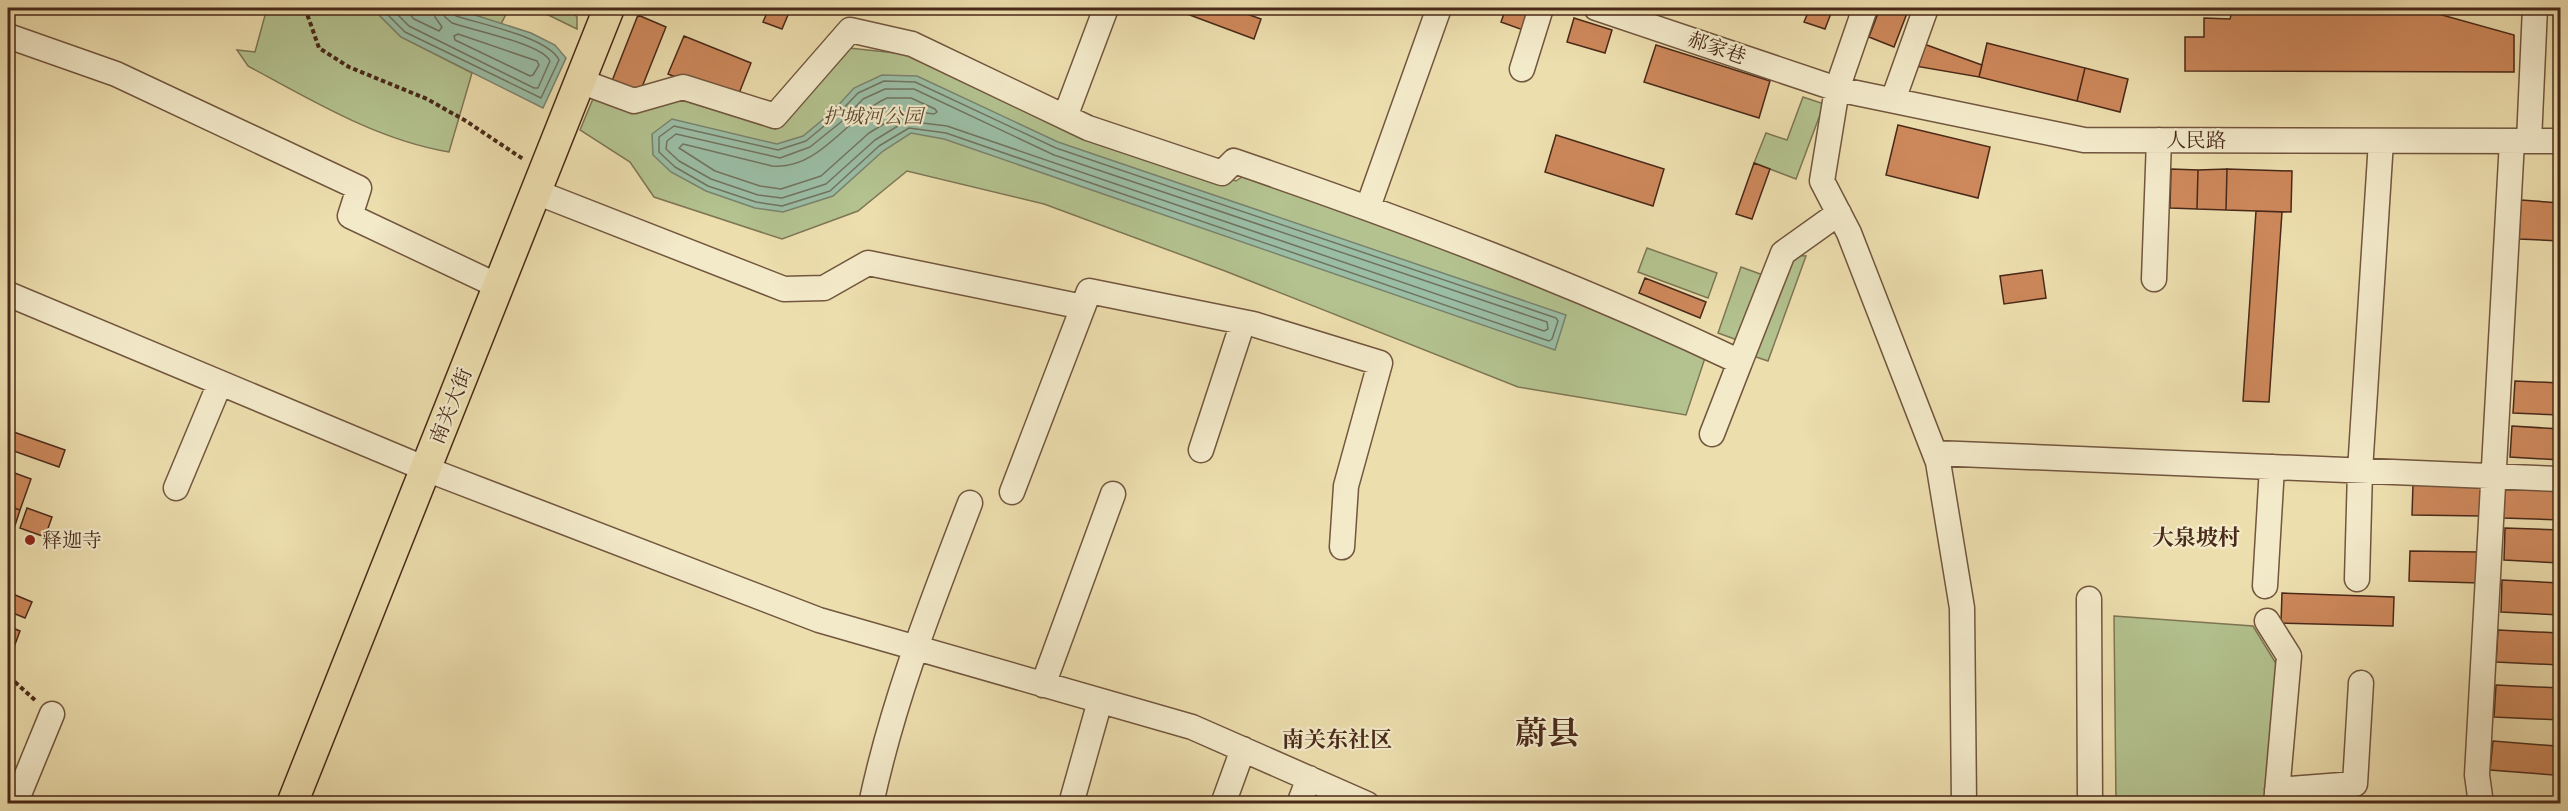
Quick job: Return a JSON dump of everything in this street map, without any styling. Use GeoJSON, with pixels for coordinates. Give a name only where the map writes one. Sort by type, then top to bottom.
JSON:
{"type":"FeatureCollection","features":[{"type":"Feature","properties":{"kind":"main road","name":"南关大街"},"geometry":{"type":"LineString","coordinates":[[292,804],[580,81],[604,9]]}},
{"type":"Feature","properties":{"kind":"street"},"geometry":{"type":"LineString","coordinates":[[1065,117],[1106,8]]}},
{"type":"Feature","properties":{"kind":"street"},"geometry":{"type":"LineString","coordinates":[[1368,207],[1439,8]]}},
{"type":"Feature","properties":{"kind":"street"},"geometry":{"type":"LineString","coordinates":[[1522,69],[1541,8]]}},
{"type":"Feature","properties":{"kind":"street","name":"郝家巷"},"geometry":{"type":"LineString","coordinates":[[1596,8],[1656,17],[1837,89]]}},
{"type":"Feature","properties":{"kind":"street"},"geometry":{"type":"LineString","coordinates":[[1865,8],[1837,89],[1822,181],[1849,233],[1935,453],[1962,608],[1964,804]]}},
{"type":"Feature","properties":{"kind":"street"},"geometry":{"type":"LineString","coordinates":[[1893,100],[1926,8]]}},
{"type":"Feature","properties":{"kind":"street"},"geometry":{"type":"LineString","coordinates":[[2481,804],[2477,775],[2493,475],[2521,141],[2535,8]]}},
{"type":"Feature","properties":{"kind":"street"},"geometry":{"type":"LineString","coordinates":[[580,81],[634,101],[683,87],[776,116],[850,30],[912,44],[1088,128],[1221,172],[1234,161],[1368,207],[1647,318],[1740,362]]}},
{"type":"Feature","properties":{"kind":"street"},"geometry":{"type":"LineString","coordinates":[[8,36],[116,74],[359,188],[350,216],[498,286]]}},
{"type":"Feature","properties":{"kind":"street","name":"人民路"},"geometry":{"type":"LineString","coordinates":[[1837,89],[2084,140],[2560,141]]}},
{"type":"Feature","properties":{"kind":"street"},"geometry":{"type":"LineString","coordinates":[[2154,279],[2159,140]]}},
{"type":"Feature","properties":{"kind":"street"},"geometry":{"type":"LineString","coordinates":[[2357,579],[2361,471],[2381,141]]}},
{"type":"Feature","properties":{"kind":"street"},"geometry":{"type":"LineString","coordinates":[[539,183],[784,289],[824,288],[868,263],[1083,307]]}},
{"type":"Feature","properties":{"kind":"street"},"geometry":{"type":"LineString","coordinates":[[1712,434],[1783,253],[1839,213]]}},
{"type":"Feature","properties":{"kind":"street"},"geometry":{"type":"LineString","coordinates":[[1012,492],[1089,291],[1243,322],[1380,363],[1346,486],[1341,547]]}},
{"type":"Feature","properties":{"kind":"street"},"geometry":{"type":"LineString","coordinates":[[8,294],[426,469],[819,620],[1192,727],[1367,804]]}},
{"type":"Feature","properties":{"kind":"street"},"geometry":{"type":"LineString","coordinates":[[1201,450],[1243,322]]}},
{"type":"Feature","properties":{"kind":"street"},"geometry":{"type":"LineString","coordinates":[[176,488],[220,383]]}},
{"type":"Feature","properties":{"kind":"street"},"geometry":{"type":"LineString","coordinates":[[1935,453],[2493,475],[2560,480]]}},
{"type":"Feature","properties":{"kind":"street"},"geometry":{"type":"LineString","coordinates":[[2265,586],[2272,467]]}},
{"type":"Feature","properties":{"kind":"street"},"geometry":{"type":"LineString","coordinates":[[1043,685],[1113,494]]}},
{"type":"Feature","properties":{"kind":"street"},"geometry":{"type":"LineString","coordinates":[[871,804],[880,762],[914,649],[970,503]]}},
{"type":"Feature","properties":{"kind":"street"},"geometry":{"type":"LineString","coordinates":[[2089,599],[2090,804]]}},
{"type":"Feature","properties":{"kind":"street"},"geometry":{"type":"LineString","coordinates":[[2267,621],[2289,656],[2276,797],[2355,783],[2361,683]]}},
{"type":"Feature","properties":{"kind":"street"},"geometry":{"type":"LineString","coordinates":[[1071,804],[1100,701]]}},
{"type":"Feature","properties":{"kind":"street"},"geometry":{"type":"LineString","coordinates":[[15,804],[52,714]]}},
{"type":"Feature","properties":{"kind":"street"},"geometry":{"type":"LineString","coordinates":[[1223,804],[1243,749]]}},
{"type":"Feature","properties":{"kind":"street"},"geometry":{"type":"LineString","coordinates":[[1299,804],[1309,778]]}},
{"type":"Feature","properties":{"kind":"path"},"geometry":{"type":"LineString","coordinates":[[305,8],[319,48],[349,68],[427,99],[466,121],[539,183]]}},
{"type":"Feature","properties":{"kind":"path"},"geometry":{"type":"LineString","coordinates":[[8,679],[15,682],[52,714]]}},
{"type":"Feature","properties":{"kind":"green space"},"geometry":{"type":"Polygon","coordinates":[[[267,8],[372,8],[401,37],[472,73],[449,152],[422,146],[370,128],[320,105],[248,66],[237,50],[255,52],[267,8]]]}},
{"type":"Feature","properties":{"kind":"green space"},"geometry":{"type":"Polygon","coordinates":[[[453,8],[509,8],[501,24],[453,8]]]}},
{"type":"Feature","properties":{"kind":"green space"},"geometry":{"type":"Polygon","coordinates":[[[534,8],[570,9],[577,17],[577,29],[534,8]]]}},
{"type":"Feature","properties":{"kind":"green space","name":"护城河公园"},"geometry":{"type":"Polygon","coordinates":[[[849,48],[905,54],[953,72],[1069,125],[1236,181],[1248,173],[1431,238],[1706,355],[1686,415],[1518,387],[1225,271],[1044,204],[907,171],[858,211],[782,239],[654,197],[630,162],[580,130],[595,94],[675,98],[770,127],[849,48]]]}},
{"type":"Feature","properties":{"kind":"green space"},"geometry":{"type":"Polygon","coordinates":[[[1803,97],[1824,104],[1796,179],[1754,163],[1766,133],[1787,140],[1803,97]]]}},
{"type":"Feature","properties":{"kind":"green space"},"geometry":{"type":"Polygon","coordinates":[[[1647,248],[1717,273],[1708,298],[1638,272],[1647,248]]]}},
{"type":"Feature","properties":{"kind":"green space"},"geometry":{"type":"Polygon","coordinates":[[[1789,255],[1806,256],[1768,361],[1753,356],[1789,255]]]}},
{"type":"Feature","properties":{"kind":"green space"},"geometry":{"type":"Polygon","coordinates":[[[1741,267],[1763,275],[1740,341],[1718,333],[1741,267]]]}},
{"type":"Feature","properties":{"kind":"green space"},"geometry":{"type":"Polygon","coordinates":[[[2114,616],[2253,626],[2280,670],[2266,803],[2116,803],[2114,616]]]}},
{"type":"Feature","properties":{"kind":"water"},"geometry":{"type":"Polygon","coordinates":[[[372,8],[453,8],[531,33],[555,45],[566,58],[543,108],[401,37],[372,8]]]}},
{"type":"Feature","properties":{"kind":"water"},"geometry":{"type":"Polygon","coordinates":[[[882,75],[917,76],[1058,142],[1566,315],[1555,350],[944,139],[911,133],[883,151],[833,196],[783,212],[755,208],[706,191],[671,172],[653,155],[652,134],[672,119],[777,144],[803,136],[832,112],[854,88],[882,75]]]}},
{"type":"Feature","properties":{"kind":"building"},"geometry":{"type":"Polygon","coordinates":[[[769,8],[791,8],[782,29],[763,22],[769,8]]]}},
{"type":"Feature","properties":{"kind":"building"},"geometry":{"type":"Polygon","coordinates":[[[1171,8],[1230,8],[1261,19],[1254,39],[1171,8]]]}},
{"type":"Feature","properties":{"kind":"building"},"geometry":{"type":"Polygon","coordinates":[[[1506,8],[1538,8],[1529,32],[1501,22],[1506,8]]]}},
{"type":"Feature","properties":{"kind":"building"},"geometry":{"type":"Polygon","coordinates":[[[1810,8],[1833,8],[1825,29],[1804,22],[1810,8]]]}},
{"type":"Feature","properties":{"kind":"building"},"geometry":{"type":"Polygon","coordinates":[[[1880,8],[1909,8],[1894,47],[1869,37],[1880,8]]]}},
{"type":"Feature","properties":{"kind":"building"},"geometry":{"type":"Polygon","coordinates":[[[2233,8],[2417,8],[2514,35],[2514,72],[2185,71],[2185,37],[2204,37],[2204,18],[2230,19],[2233,8]]]}},
{"type":"Feature","properties":{"kind":"building"},"geometry":{"type":"Polygon","coordinates":[[[638,15],[666,27],[638,97],[610,86],[638,15]]]}},
{"type":"Feature","properties":{"kind":"building"},"geometry":{"type":"Polygon","coordinates":[[[1574,18],[1612,30],[1605,53],[1567,42],[1574,18]]]}},
{"type":"Feature","properties":{"kind":"building"},"geometry":{"type":"Polygon","coordinates":[[[684,36],[751,63],[736,101],[668,74],[684,36]]]}},
{"type":"Feature","properties":{"kind":"building"},"geometry":{"type":"Polygon","coordinates":[[[1987,43],[2085,68],[2077,101],[1979,77],[1987,43]]]}},
{"type":"Feature","properties":{"kind":"building"},"geometry":{"type":"Polygon","coordinates":[[[1924,44],[1982,65],[1979,77],[1915,66],[1924,44]]]}},
{"type":"Feature","properties":{"kind":"building"},"geometry":{"type":"Polygon","coordinates":[[[1656,45],[1770,81],[1759,118],[1644,82],[1656,45]]]}},
{"type":"Feature","properties":{"kind":"building"},"geometry":{"type":"Polygon","coordinates":[[[2085,68],[2128,79],[2120,112],[2077,101],[2085,68]]]}},
{"type":"Feature","properties":{"kind":"building"},"geometry":{"type":"Polygon","coordinates":[[[1898,125],[1990,147],[1978,198],[1886,175],[1898,125]]]}},
{"type":"Feature","properties":{"kind":"building"},"geometry":{"type":"Polygon","coordinates":[[[1556,135],[1664,169],[1653,206],[1545,172],[1556,135]]]}},
{"type":"Feature","properties":{"kind":"building"},"geometry":{"type":"Polygon","coordinates":[[[1754,163],[1770,169],[1752,219],[1736,214],[1754,163]]]}},
{"type":"Feature","properties":{"kind":"building"},"geometry":{"type":"Polygon","coordinates":[[[2171,169],[2198,170],[2197,209],[2170,208],[2171,169]]]}},
{"type":"Feature","properties":{"kind":"building"},"geometry":{"type":"Polygon","coordinates":[[[2227,169],[2226,210],[2197,209],[2198,170],[2227,169]]]}},
{"type":"Feature","properties":{"kind":"building"},"geometry":{"type":"Polygon","coordinates":[[[2227,169],[2292,171],[2291,212],[2226,210],[2227,169]]]}},
{"type":"Feature","properties":{"kind":"building"},"geometry":{"type":"Polygon","coordinates":[[[2521,200],[2560,203],[2560,241],[2519,239],[2521,200]]]}},
{"type":"Feature","properties":{"kind":"building"},"geometry":{"type":"Polygon","coordinates":[[[2256,211],[2282,212],[2269,402],[2243,401],[2256,211]]]}},
{"type":"Feature","properties":{"kind":"building"},"geometry":{"type":"Polygon","coordinates":[[[2042,270],[2046,298],[2004,304],[2000,276],[2042,270]]]}},
{"type":"Feature","properties":{"kind":"building"},"geometry":{"type":"Polygon","coordinates":[[[1645,278],[1706,302],[1700,318],[1639,293],[1645,278]]]}},
{"type":"Feature","properties":{"kind":"building"},"geometry":{"type":"Polygon","coordinates":[[[2515,381],[2560,383],[2560,415],[2513,413],[2515,381]]]}},
{"type":"Feature","properties":{"kind":"building"},"geometry":{"type":"Polygon","coordinates":[[[2512,426],[2560,429],[2560,460],[2510,457],[2512,426]]]}},
{"type":"Feature","properties":{"kind":"building"},"geometry":{"type":"Polygon","coordinates":[[[8,430],[65,450],[59,467],[8,449],[8,430]]]}},
{"type":"Feature","properties":{"kind":"building"},"geometry":{"type":"Polygon","coordinates":[[[9,471],[31,479],[20,510],[8,506],[9,471]]]}},
{"type":"Feature","properties":{"kind":"building"},"geometry":{"type":"Polygon","coordinates":[[[2413,484],[2483,486],[2482,516],[2412,515],[2413,484]]]}},
{"type":"Feature","properties":{"kind":"building"},"geometry":{"type":"Polygon","coordinates":[[[2505,485],[2560,488],[2560,520],[2503,518],[2505,485]]]}},
{"type":"Feature","properties":{"kind":"building"},"geometry":{"type":"Polygon","coordinates":[[[8,506],[20,510],[8,547],[8,506]]]}},
{"type":"Feature","properties":{"kind":"building"},"geometry":{"type":"Polygon","coordinates":[[[27,508],[52,517],[45,537],[20,528],[27,508]]]}},
{"type":"Feature","properties":{"kind":"building"},"geometry":{"type":"Polygon","coordinates":[[[2505,528],[2560,530],[2560,563],[2504,560],[2505,528]]]}},
{"type":"Feature","properties":{"kind":"building"},"geometry":{"type":"Polygon","coordinates":[[[2410,551],[2480,552],[2480,583],[2409,581],[2410,551]]]}},
{"type":"Feature","properties":{"kind":"building"},"geometry":{"type":"Polygon","coordinates":[[[2502,580],[2560,583],[2560,615],[2501,612],[2502,580]]]}},
{"type":"Feature","properties":{"kind":"building"},"geometry":{"type":"Polygon","coordinates":[[[8,592],[32,602],[25,618],[8,611],[8,592]]]}},
{"type":"Feature","properties":{"kind":"building"},"geometry":{"type":"Polygon","coordinates":[[[2282,593],[2394,597],[2393,626],[2281,623],[2282,593]]]}},
{"type":"Feature","properties":{"kind":"building"},"geometry":{"type":"Polygon","coordinates":[[[8,626],[20,631],[14,647],[8,644],[8,626]]]}},
{"type":"Feature","properties":{"kind":"building"},"geometry":{"type":"Polygon","coordinates":[[[2498,630],[2560,633],[2560,665],[2496,662],[2498,630]]]}},
{"type":"Feature","properties":{"kind":"building"},"geometry":{"type":"Polygon","coordinates":[[[2496,685],[2560,688],[2560,720],[2494,717],[2496,685]]]}},
{"type":"Feature","properties":{"kind":"building"},"geometry":{"type":"Polygon","coordinates":[[[2493,741],[2556,746],[2554,775],[2490,770],[2493,741]]]}},
{"type":"Feature","properties":{"kind":"building"},"geometry":{"type":"Polygon","coordinates":[[[2556,746],[2560,746],[2560,776],[2554,775],[2556,746]]]}},
{"type":"Feature","properties":{"kind":"place","name":"释迦寺"},"geometry":{"type":"Point","coordinates":[30,540]}},
{"type":"Feature","properties":{"kind":"district","name":"大泉坡村"},"geometry":{"type":"Point","coordinates":[2196,538]}},
{"type":"Feature","properties":{"kind":"district","name":"蔚县"},"geometry":{"type":"Point","coordinates":[1547,734]}},
{"type":"Feature","properties":{"kind":"district","name":"南关东社区"},"geometry":{"type":"Point","coordinates":[1337,740]}}]}
